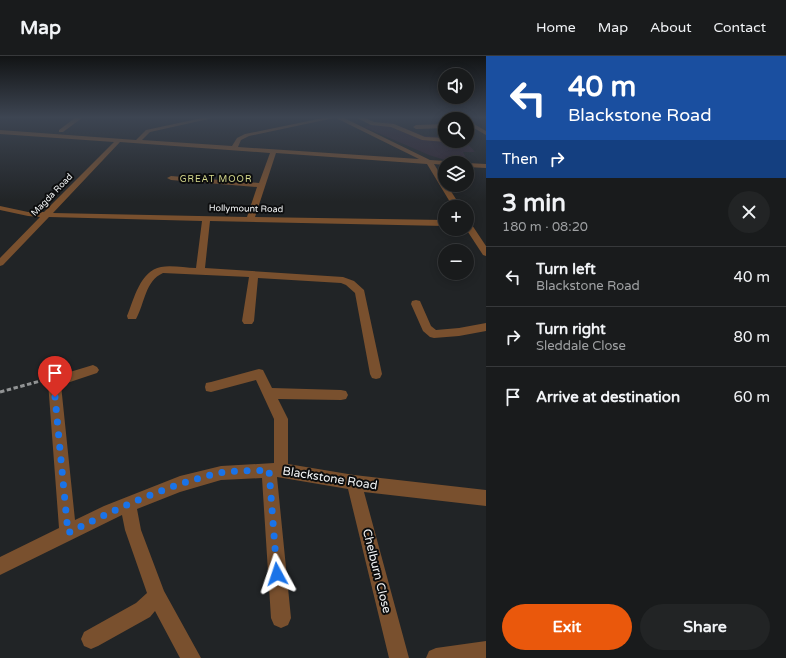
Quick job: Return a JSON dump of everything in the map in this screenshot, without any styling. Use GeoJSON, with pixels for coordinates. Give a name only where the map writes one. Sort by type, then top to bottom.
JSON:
{"type":"FeatureCollection","features":[{"type":"Feature","properties":{"kind":"street","name":"Magda Road"},"geometry":{"type":"LineString","coordinates":[[0,263],[112,146]]}},
{"type":"Feature","properties":{"kind":"street"},"geometry":{"type":"LineString","coordinates":[[193,146],[438,163]]}},
{"type":"Feature","properties":{"kind":"street"},"geometry":{"type":"LineString","coordinates":[[399,146],[430,162],[453,200]]}},
{"type":"Feature","properties":{"kind":"street"},"geometry":{"type":"LineString","coordinates":[[250,219],[273,152]]}},
{"type":"Feature","properties":{"kind":"street"},"geometry":{"type":"LineString","coordinates":[[474,165],[486,166]]}},
{"type":"Feature","properties":{"kind":"street"},"geometry":{"type":"LineString","coordinates":[[171,178],[261,185]]}},
{"type":"Feature","properties":{"kind":"street","name":"Hollymount Road"},"geometry":{"type":"LineString","coordinates":[[0,208],[18,212],[47,215],[438,223]]}},
{"type":"Feature","properties":{"kind":"street"},"geometry":{"type":"LineString","coordinates":[[200,270],[206,218]]}},
{"type":"Feature","properties":{"kind":"street"},"geometry":{"type":"LineString","coordinates":[[474,235],[486,253]]}},
{"type":"Feature","properties":{"kind":"street"},"geometry":{"type":"LineString","coordinates":[[132,316],[146,282],[155,273],[169,269],[335,278],[350,283],[360,292],[377,358],[376,374]]}},
{"type":"Feature","properties":{"kind":"street"},"geometry":{"type":"LineString","coordinates":[[248,321],[254,274]]}},
{"type":"Feature","properties":{"kind":"street"},"geometry":{"type":"LineString","coordinates":[[416,304],[426,328],[434,334],[486,328]]}},
{"type":"Feature","properties":{"kind":"street"},"geometry":{"type":"LineString","coordinates":[[68,533],[54,382],[93,370]]}},
{"type":"Feature","properties":{"kind":"street"},"geometry":{"type":"LineString","coordinates":[[211,387],[259,374],[281,419],[275,470],[281,618]]}},
{"type":"Feature","properties":{"kind":"street"},"geometry":{"type":"LineString","coordinates":[[268,393],[341,396]]}},
{"type":"Feature","properties":{"kind":"street","name":"Blackstone Road"},"geometry":{"type":"LineString","coordinates":[[0,566],[128,505],[180,484],[221,473],[275,470],[354,483],[486,498]]}},
{"type":"Feature","properties":{"kind":"street","name":"Chelburn Close"},"geometry":{"type":"LineString","coordinates":[[354,483],[399,658]]}},
{"type":"Feature","properties":{"kind":"street"},"geometry":{"type":"LineString","coordinates":[[128,505],[133,530],[157,596],[191,658]]}},
{"type":"Feature","properties":{"kind":"street"},"geometry":{"type":"LineString","coordinates":[[91,639],[143,610],[157,596]]}},
{"type":"Feature","properties":{"kind":"street"},"geometry":{"type":"LineString","coordinates":[[436,658],[486,651]]}},
{"type":"Feature","properties":{"kind":"path"},"geometry":{"type":"LineString","coordinates":[[0,392],[45,379],[54,382]]}},
{"type":"Feature","properties":{"kind":"shaded area"},"geometry":{"type":"Polygon","coordinates":[[[408,146],[471,148],[475,152],[463,152],[465,156],[438,156],[438,158],[408,146]]]}},
{"type":"Feature","properties":{"kind":"district","name":"GREAT MOOR"},"geometry":{"type":"Point","coordinates":[216,179]}},
{"type":"Feature","properties":{"kind":"route"},"geometry":{"type":"LineString","coordinates":[[55,397],[68,533],[110,512],[180,484],[221,473],[269,470],[277,574]]}}]}
